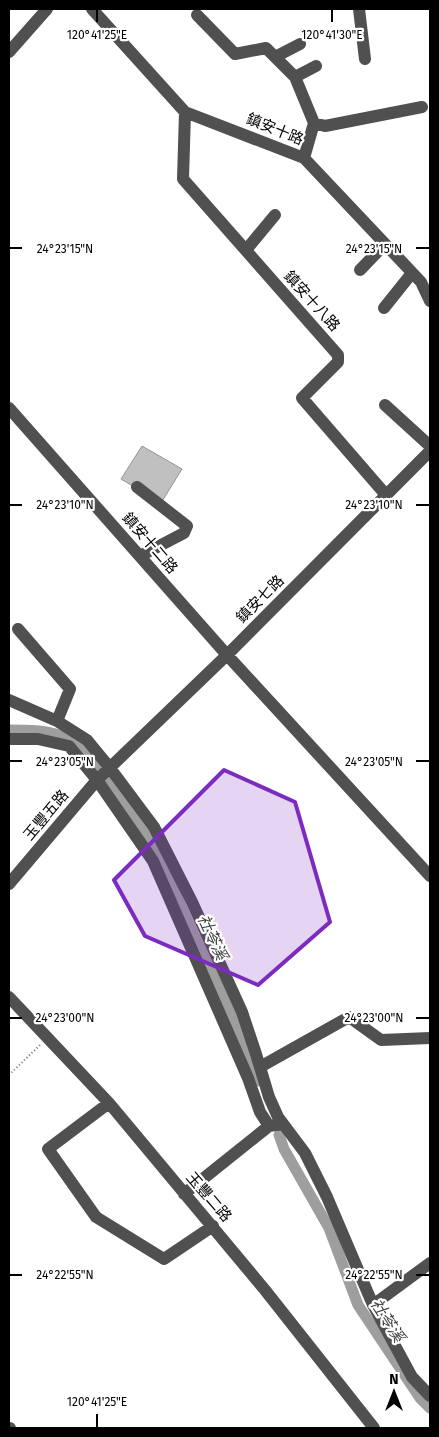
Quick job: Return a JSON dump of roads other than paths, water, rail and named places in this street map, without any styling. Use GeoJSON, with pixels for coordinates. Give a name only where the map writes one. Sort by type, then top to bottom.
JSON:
{"type":"FeatureCollection","features":[{"type":"Feature","properties":{"kind":"street"},"geometry":{"type":"LineString","coordinates":[[9,52],[47,9]]}},
{"type":"Feature","properties":{"kind":"street","name":"鎮安十路"},"geometry":{"type":"LineString","coordinates":[[92,9],[186,112],[304,158],[421,282],[430,301]]}},
{"type":"Feature","properties":{"kind":"street"},"geometry":{"type":"LineString","coordinates":[[359,9],[366,59]]}},
{"type":"Feature","properties":{"kind":"street"},"geometry":{"type":"LineString","coordinates":[[197,15],[235,54],[266,48],[295,77],[314,123],[304,158]]}},
{"type":"Feature","properties":{"kind":"street"},"geometry":{"type":"LineString","coordinates":[[276,57],[300,44]]}},
{"type":"Feature","properties":{"kind":"street"},"geometry":{"type":"LineString","coordinates":[[295,77],[316,66]]}},
{"type":"Feature","properties":{"kind":"street"},"geometry":{"type":"LineString","coordinates":[[314,123],[325,126],[422,107]]}},
{"type":"Feature","properties":{"kind":"street","name":"鎮安十八路"},"geometry":{"type":"LineString","coordinates":[[186,112],[183,179],[338,355],[338,362],[302,398],[386,495]]}},
{"type":"Feature","properties":{"kind":"street"},"geometry":{"type":"LineString","coordinates":[[246,250],[275,215]]}},
{"type":"Feature","properties":{"kind":"street"},"geometry":{"type":"LineString","coordinates":[[360,270],[385,244]]}},
{"type":"Feature","properties":{"kind":"street"},"geometry":{"type":"LineString","coordinates":[[384,308],[412,273]]}},
{"type":"Feature","properties":{"kind":"street"},"geometry":{"type":"LineString","coordinates":[[385,405],[430,446]]}},
{"type":"Feature","properties":{"kind":"street","name":"鎮安十二路"},"geometry":{"type":"LineString","coordinates":[[9,408],[227,655],[430,876]]}},
{"type":"Feature","properties":{"kind":"street","name":"鎮安七路"},"geometry":{"type":"LineString","coordinates":[[110,768],[227,655],[430,451]]}},
{"type":"Feature","properties":{"kind":"street"},"geometry":{"type":"LineString","coordinates":[[137,487],[187,526],[184,533],[140,556]]}},
{"type":"Feature","properties":{"kind":"street"},"geometry":{"type":"LineString","coordinates":[[18,629],[70,689],[57,721]]}},
{"type":"Feature","properties":{"kind":"street"},"geometry":{"type":"LineString","coordinates":[[9,700],[57,721],[87,740],[154,827],[192,902],[242,1012],[269,1098],[278,1117],[305,1153],[327,1197],[373,1305],[412,1377],[430,1396]]}},
{"type":"Feature","properties":{"kind":"street"},"geometry":{"type":"LineString","coordinates":[[9,739],[38,739],[69,746],[97,780],[154,861],[248,1078],[260,1112],[269,1126]]}},
{"type":"Feature","properties":{"kind":"street","name":"玉豐五路"},"geometry":{"type":"LineString","coordinates":[[9,884],[97,780],[110,768]]}},
{"type":"Feature","properties":{"kind":"street","name":"玉豐二路"},"geometry":{"type":"LineString","coordinates":[[9,997],[109,1103],[266,1290],[374,1428]]}},
{"type":"Feature","properties":{"kind":"street"},"geometry":{"type":"LineString","coordinates":[[260,1067],[348,1017],[381,1040],[430,1038]]}},
{"type":"Feature","properties":{"kind":"street"},"geometry":{"type":"LineString","coordinates":[[109,1103],[48,1149],[96,1217],[164,1260],[213,1226]]}},
{"type":"Feature","properties":{"kind":"street"},"geometry":{"type":"LineString","coordinates":[[184,1194],[269,1126],[283,1124]]}},
{"type":"Feature","properties":{"kind":"street"},"geometry":{"type":"LineString","coordinates":[[373,1305],[430,1263]]}},
{"type":"Feature","properties":{"kind":"waterway","name":"社苓溪"},"geometry":{"type":"LineString","coordinates":[[9,730],[48,732],[69,739],[97,767]]}},
{"type":"Feature","properties":{"kind":"waterway","name":"社苓溪"},"geometry":{"type":"LineString","coordinates":[[108,782],[149,837],[242,1038],[259,1081]]}},
{"type":"Feature","properties":{"kind":"waterway","name":"社苓溪"},"geometry":{"type":"LineString","coordinates":[[279,1135],[284,1149],[329,1228],[358,1305],[420,1398],[430,1408]]}}]}
